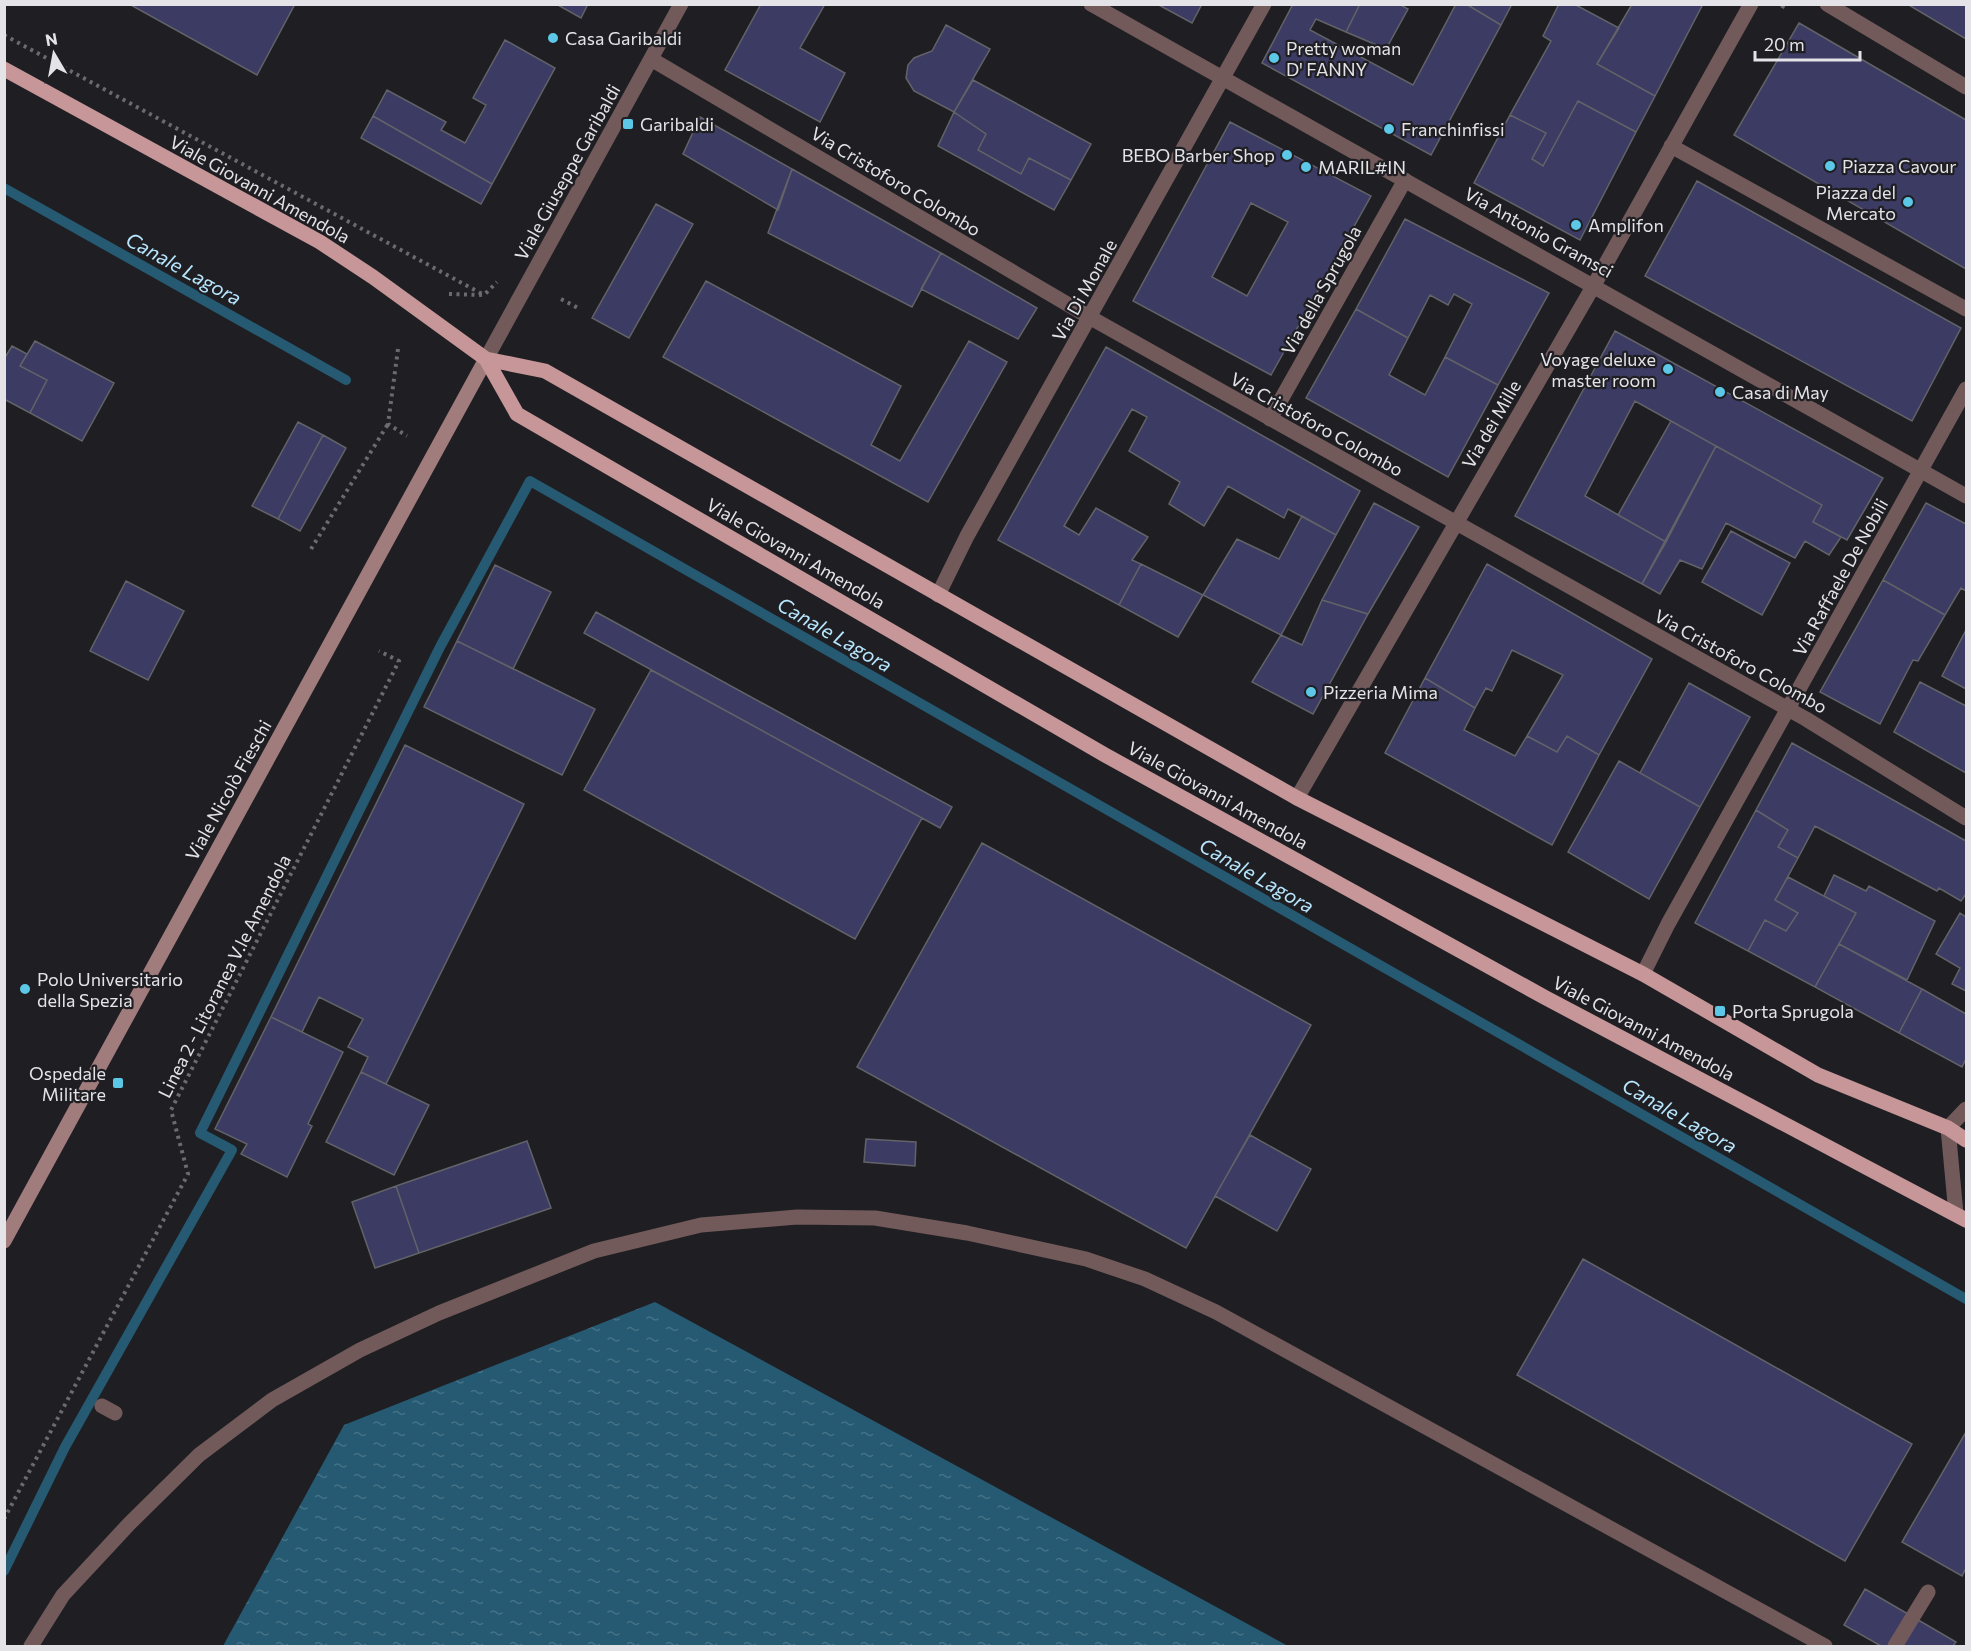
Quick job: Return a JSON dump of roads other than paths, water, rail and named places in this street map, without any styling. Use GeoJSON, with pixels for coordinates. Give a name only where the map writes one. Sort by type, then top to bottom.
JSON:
{"type":"FeatureCollection","features":[{"type":"Feature","properties":{"kind":"main road","name":"Viale Giovanni Amendola"},"geometry":{"type":"LineString","coordinates":[[4,69],[320,243],[429,316],[486,359],[517,414],[1105,755],[1546,998],[1961,1217]]}},
{"type":"Feature","properties":{"kind":"main road","name":"Viale Giovanni Amendola"},"geometry":{"type":"LineString","coordinates":[[486,359],[545,371],[1297,798],[1642,974],[1818,1075],[1948,1128],[1966,1140]]}},
{"type":"Feature","properties":{"kind":"main road","name":"Viale Nicolò Fieschi"},"geometry":{"type":"LineString","coordinates":[[4,1241],[486,359]]}},
{"type":"Feature","properties":{"kind":"street","name":"Viale Giuseppe Garibaldi"},"geometry":{"type":"LineString","coordinates":[[486,359],[681,4]]}},
{"type":"Feature","properties":{"kind":"street","name":"Via Antonio Gramsci"},"geometry":{"type":"LineString","coordinates":[[1092,4],[1966,496]]}},
{"type":"Feature","properties":{"kind":"street","name":"Via Di Monale"},"geometry":{"type":"LineString","coordinates":[[938,595],[967,536],[1091,318],[1264,4]]}},
{"type":"Feature","properties":{"kind":"street","name":"Via dei Mille"},"geometry":{"type":"LineString","coordinates":[[1297,798],[1594,285],[1750,4]]}},
{"type":"Feature","properties":{"kind":"street"},"geometry":{"type":"LineString","coordinates":[[1827,4],[1966,87]]}},
{"type":"Feature","properties":{"kind":"street","name":"Via Cristoforo Colombo"},"geometry":{"type":"LineString","coordinates":[[651,59],[1091,318],[1787,708],[1966,818]]}},
{"type":"Feature","properties":{"kind":"street"},"geometry":{"type":"LineString","coordinates":[[1671,146],[1966,309]]}},
{"type":"Feature","properties":{"kind":"street","name":"Via della Sprugola"},"geometry":{"type":"LineString","coordinates":[[1270,419],[1405,180]]}},
{"type":"Feature","properties":{"kind":"street","name":"Via Raffaele De Nobili"},"geometry":{"type":"LineString","coordinates":[[1642,974],[1787,708],[1966,389]]}},
{"type":"Feature","properties":{"kind":"street"},"geometry":{"type":"LineString","coordinates":[[1961,1217],[1948,1128],[1966,1109]]}},
{"type":"Feature","properties":{"kind":"street"},"geometry":{"type":"LineString","coordinates":[[31,1647],[63,1595],[130,1523],[199,1455],[272,1400],[360,1350],[439,1313],[594,1251],[701,1225],[797,1217],[875,1218],[967,1233],[1086,1259],[1145,1279],[1216,1312],[1825,1647]]}},
{"type":"Feature","properties":{"kind":"street"},"geometry":{"type":"LineString","coordinates":[[1895,1647],[1928,1592]]}},
{"type":"Feature","properties":{"kind":"water"},"geometry":{"type":"Polygon","coordinates":[[[655,1302],[1288,1646],[223,1646],[344,1425],[655,1302]]]}},
{"type":"Feature","properties":{"kind":"waterway","name":"Canale Lagora"},"geometry":{"type":"LineString","coordinates":[[4,188],[346,380]]}},
{"type":"Feature","properties":{"kind":"waterway","name":"Canale Lagora"},"geometry":{"type":"LineString","coordinates":[[4,1571],[65,1447],[232,1150],[200,1133],[440,647],[530,481],[1966,1299]]}},
{"type":"Feature","properties":{"kind":"place","name":"Casa Garibaldi"},"geometry":{"type":"Point","coordinates":[553,38]}},
{"type":"Feature","properties":{"kind":"place","name":"Pretty woman D' FANNY"},"geometry":{"type":"Point","coordinates":[1274,58]}},
{"type":"Feature","properties":{"kind":"place","name":"Garibaldi"},"geometry":{"type":"Point","coordinates":[628,124]}},
{"type":"Feature","properties":{"kind":"place","name":"Franchinfissi"},"geometry":{"type":"Point","coordinates":[1389,129]}},
{"type":"Feature","properties":{"kind":"place","name":"BEBO Barber Shop"},"geometry":{"type":"Point","coordinates":[1287,155]}},
{"type":"Feature","properties":{"kind":"place","name":"Piazza Cavour"},"geometry":{"type":"Point","coordinates":[1830,166]}},
{"type":"Feature","properties":{"kind":"place","name":"MARIL#IN"},"geometry":{"type":"Point","coordinates":[1306,167]}},
{"type":"Feature","properties":{"kind":"place","name":"Piazza del Mercato"},"geometry":{"type":"Point","coordinates":[1908,202]}},
{"type":"Feature","properties":{"kind":"place","name":"Amplifon"},"geometry":{"type":"Point","coordinates":[1576,225]}},
{"type":"Feature","properties":{"kind":"place","name":"Voyage deluxe master room"},"geometry":{"type":"Point","coordinates":[1668,369]}},
{"type":"Feature","properties":{"kind":"place","name":"Casa di May"},"geometry":{"type":"Point","coordinates":[1720,392]}},
{"type":"Feature","properties":{"kind":"place","name":"Pizzeria Mima"},"geometry":{"type":"Point","coordinates":[1311,692]}},
{"type":"Feature","properties":{"kind":"place","name":"Polo Universitario della Spezia"},"geometry":{"type":"Point","coordinates":[25,989]}},
{"type":"Feature","properties":{"kind":"place","name":"Porta Sprugola"},"geometry":{"type":"Point","coordinates":[1720,1011]}},
{"type":"Feature","properties":{"kind":"place","name":"Ospedale Militare"},"geometry":{"type":"Point","coordinates":[118,1083]}}]}
